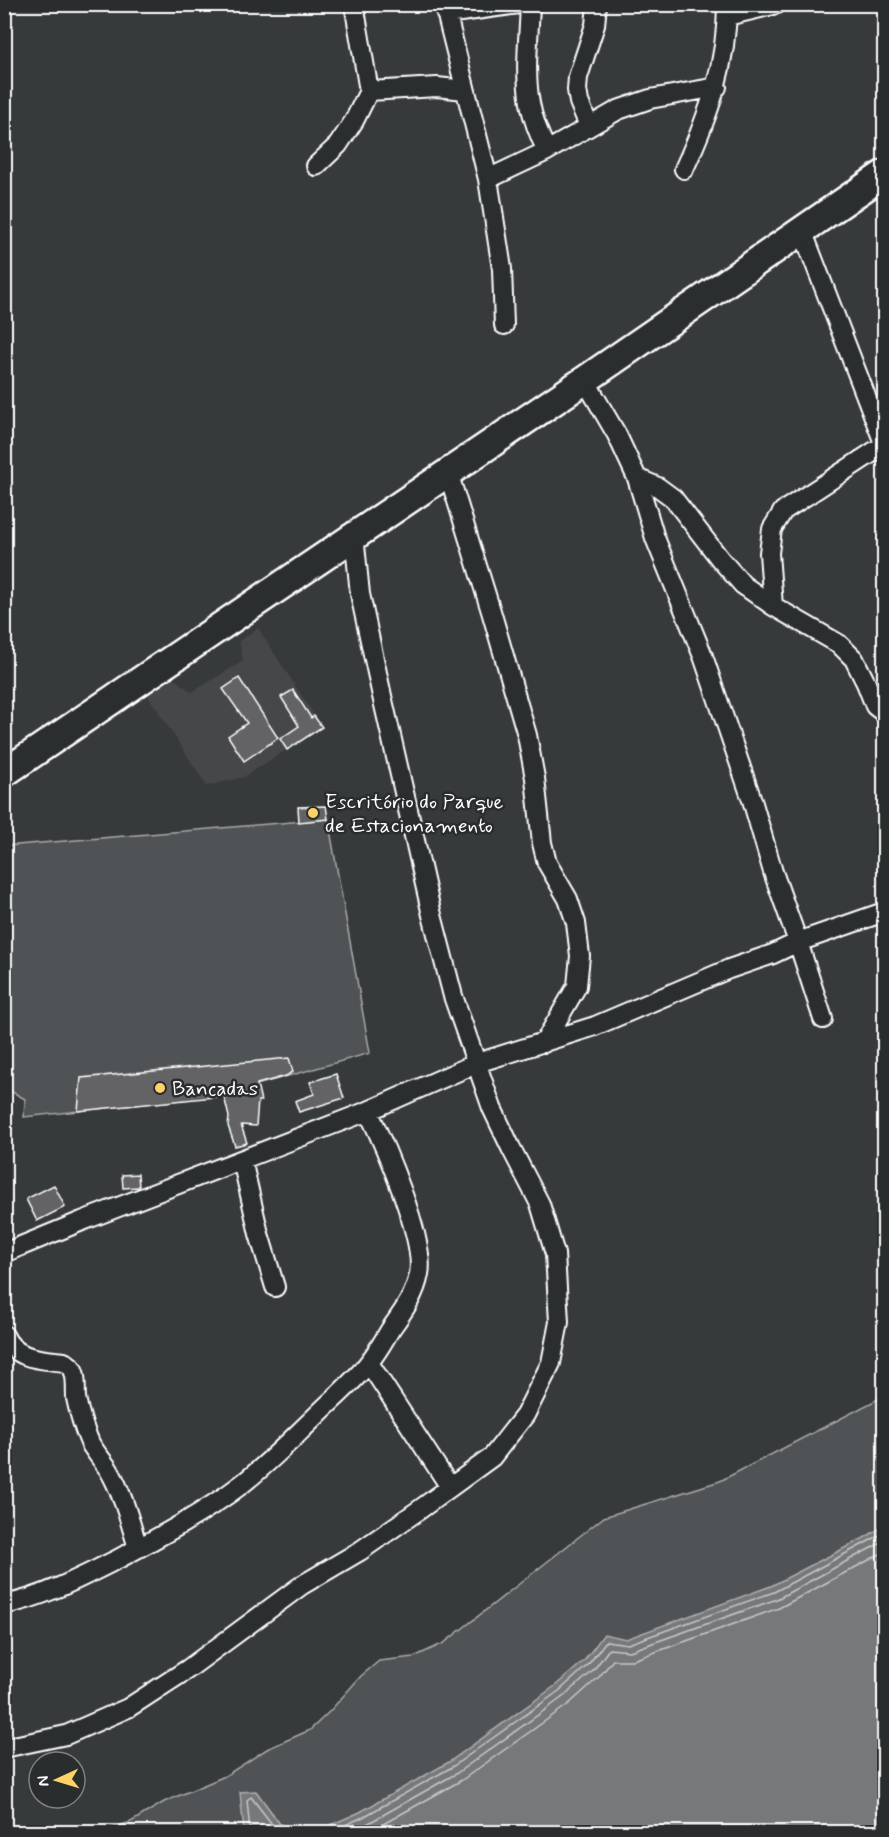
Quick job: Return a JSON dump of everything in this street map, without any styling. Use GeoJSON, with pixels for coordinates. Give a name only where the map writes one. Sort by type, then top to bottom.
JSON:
{"type":"FeatureCollection","features":[{"type":"Feature","properties":{"kind":"main road"},"geometry":{"type":"LineString","coordinates":[[4,773],[885,174]]}},
{"type":"Feature","properties":{"kind":"street"},"geometry":{"type":"LineString","coordinates":[[316,166],[338,145],[354,121],[369,91],[354,4]]}},
{"type":"Feature","properties":{"kind":"street"},"geometry":{"type":"LineString","coordinates":[[504,325],[502,269],[488,179],[445,9],[519,4]]}},
{"type":"Feature","properties":{"kind":"street"},"geometry":{"type":"LineString","coordinates":[[530,4],[529,102],[536,128],[547,151]]}},
{"type":"Feature","properties":{"kind":"street"},"geometry":{"type":"LineString","coordinates":[[589,126],[579,102],[577,90],[578,77],[595,25],[597,4]]}},
{"type":"Feature","properties":{"kind":"street"},"geometry":{"type":"LineString","coordinates":[[684,169],[717,87],[725,48],[727,10],[777,4]]}},
{"type":"Feature","properties":{"kind":"street"},"geometry":{"type":"LineString","coordinates":[[369,91],[437,87],[465,90]]}},
{"type":"Feature","properties":{"kind":"street"},"geometry":{"type":"LineString","coordinates":[[488,179],[547,151],[618,110],[650,99],[717,87]]}},
{"type":"Feature","properties":{"kind":"street"},"geometry":{"type":"LineString","coordinates":[[773,606],[769,553],[772,529],[783,511],[885,444],[802,230]]}},
{"type":"Feature","properties":{"kind":"street"},"geometry":{"type":"LineString","coordinates":[[585,380],[617,435],[637,478],[654,538],[703,656],[823,1019]]}},
{"type":"Feature","properties":{"kind":"street"},"geometry":{"type":"LineString","coordinates":[[448,472],[527,735],[535,778],[542,843],[547,862],[568,899],[576,923],[580,956],[578,986],[544,1043]]}},
{"type":"Feature","properties":{"kind":"street"},"geometry":{"type":"LineString","coordinates":[[637,478],[658,487],[673,498],[743,585],[773,606],[839,644],[854,659],[875,706],[884,715]]}},
{"type":"Feature","properties":{"kind":"street"},"geometry":{"type":"LineString","coordinates":[[4,1748],[66,1735],[128,1708],[188,1669],[302,1586],[360,1551],[492,1457],[525,1415],[551,1363],[559,1322],[555,1254],[540,1204],[492,1108],[453,996],[432,915],[360,594],[354,535]]}},
{"type":"Feature","properties":{"kind":"street"},"geometry":{"type":"LineString","coordinates":[[4,1253],[368,1111],[477,1063],[595,1026],[798,942],[885,912]]}},
{"type":"Feature","properties":{"kind":"street"},"geometry":{"type":"LineString","coordinates":[[4,1605],[52,1590],[100,1568],[212,1505],[244,1483],[278,1453],[369,1363],[412,1297],[420,1273],[419,1254],[409,1214],[392,1165],[368,1111]]}},
{"type":"Feature","properties":{"kind":"street"},"geometry":{"type":"LineString","coordinates":[[242,1160],[258,1234],[275,1287]]}},
{"type":"Feature","properties":{"kind":"street"},"geometry":{"type":"LineString","coordinates":[[4,1335],[16,1351],[31,1357],[64,1362],[73,1368],[81,1418],[91,1443],[109,1471],[125,1506],[138,1548]]}},
{"type":"Feature","properties":{"kind":"street"},"geometry":{"type":"LineString","coordinates":[[369,1363],[450,1487]]}},
{"type":"Feature","properties":{"kind":"shaded area"},"geometry":{"type":"Polygon","coordinates":[[[258,628],[322,727],[244,777],[207,786],[148,696],[173,678],[192,692],[243,661],[239,641],[258,628]]]}},
{"type":"Feature","properties":{"kind":"shaded area"},"geometry":{"type":"Polygon","coordinates":[[[328,819],[370,1053],[218,1096],[24,1117],[25,1099],[5,1088],[5,846],[328,819]]]}},
{"type":"Feature","properties":{"kind":"shaded area"},"geometry":{"type":"Polygon","coordinates":[[[884,1396],[884,1832],[98,1832],[131,1822],[164,1802],[225,1776],[267,1749],[310,1730],[361,1676],[379,1661],[414,1657],[444,1643],[604,1517],[720,1481],[884,1396]]]}},
{"type":"Feature","properties":{"kind":"water"},"geometry":{"type":"Polygon","coordinates":[[[884,1526],[884,1832],[315,1832],[360,1812],[449,1762],[555,1686],[584,1661],[604,1634],[626,1639],[771,1586],[884,1526]]]}},
{"type":"Feature","properties":{"kind":"water"},"geometry":{"type":"Polygon","coordinates":[[[256,1791],[280,1824],[302,1832],[244,1832],[240,1792],[256,1791]]]}},
{"type":"Feature","properties":{"kind":"building"},"geometry":{"type":"Polygon","coordinates":[[[239,678],[278,738],[244,761],[228,736],[247,723],[223,689],[239,678]]]}},
{"type":"Feature","properties":{"kind":"building"},"geometry":{"type":"Polygon","coordinates":[[[293,690],[311,718],[314,716],[322,727],[287,750],[280,739],[299,726],[281,697],[293,690]]]}},
{"type":"Feature","properties":{"kind":"building","name":"Escritório do Parque de Estacionamento"},"geometry":{"type":"Polygon","coordinates":[[[326,806],[328,819],[299,822],[298,807],[326,806]]]}},
{"type":"Feature","properties":{"kind":"building","name":"Bancadas"},"geometry":{"type":"Polygon","coordinates":[[[289,1058],[293,1072],[257,1084],[261,1101],[258,1101],[256,1126],[241,1125],[247,1143],[235,1146],[228,1126],[229,1117],[224,1096],[78,1111],[81,1078],[289,1058]]]}},
{"type":"Feature","properties":{"kind":"building"},"geometry":{"type":"Polygon","coordinates":[[[336,1074],[344,1098],[299,1112],[295,1101],[314,1094],[310,1082],[336,1074]]]}},
{"type":"Feature","properties":{"kind":"building"},"geometry":{"type":"Polygon","coordinates":[[[138,1174],[139,1187],[123,1188],[122,1175],[138,1174]]]}},
{"type":"Feature","properties":{"kind":"building"},"geometry":{"type":"Polygon","coordinates":[[[54,1185],[65,1207],[37,1221],[26,1199],[54,1185]]]}},
{"type":"Feature","properties":{"kind":"place","name":"Escritório do Parque de Estacionamento"},"geometry":{"type":"Point","coordinates":[313,813]}},
{"type":"Feature","properties":{"kind":"place","name":"Bancadas"},"geometry":{"type":"Point","coordinates":[160,1088]}}]}
